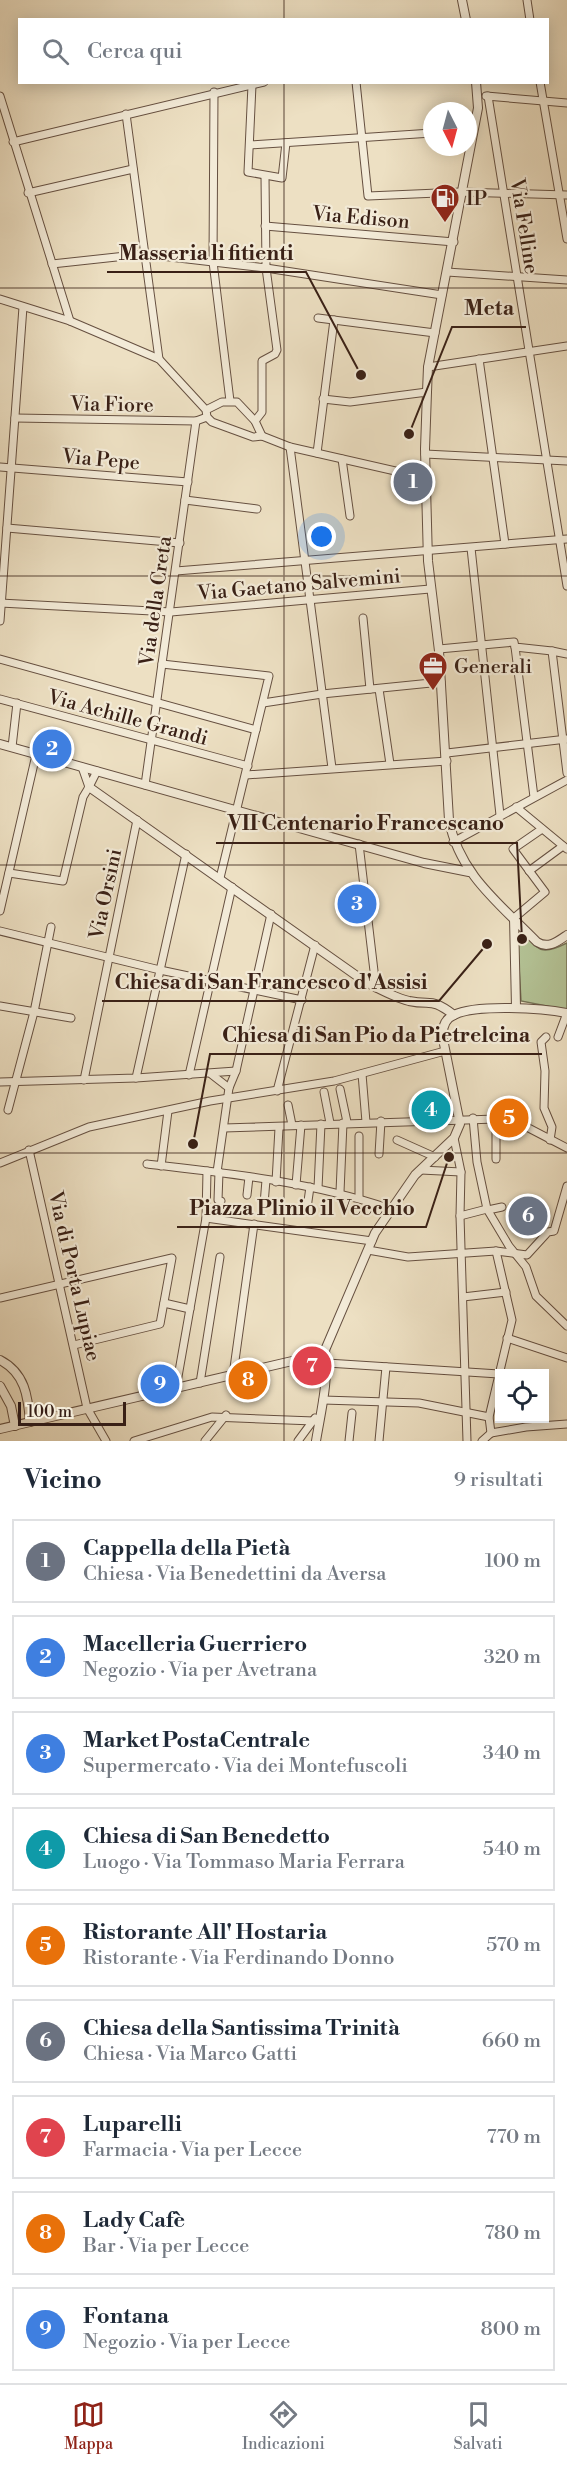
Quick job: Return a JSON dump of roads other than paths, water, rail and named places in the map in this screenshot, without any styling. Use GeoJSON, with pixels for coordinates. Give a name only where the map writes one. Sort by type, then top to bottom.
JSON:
{"type":"FeatureCollection","features":[{"type":"Feature","properties":{"kind":"street"},"geometry":{"type":"LineString","coordinates":[[462,0],[466,18]]}},
{"type":"Feature","properties":{"kind":"street"},"geometry":{"type":"LineString","coordinates":[[527,0],[530,18]]}},
{"type":"Feature","properties":{"kind":"street"},"geometry":{"type":"LineString","coordinates":[[13,142],[214,92],[256,84]]}},
{"type":"Feature","properties":{"kind":"street"},"geometry":{"type":"LineString","coordinates":[[356,84],[368,196],[461,192],[563,195]]}},
{"type":"Feature","properties":{"kind":"street"},"geometry":{"type":"LineString","coordinates":[[477,84],[483,95],[477,112]]}},
{"type":"Feature","properties":{"kind":"street"},"geometry":{"type":"LineString","coordinates":[[540,84],[563,195],[567,239]]}},
{"type":"Feature","properties":{"kind":"street"},"geometry":{"type":"LineString","coordinates":[[252,85],[248,172],[282,178],[286,143]]}},
{"type":"Feature","properties":{"kind":"street"},"geometry":{"type":"LineString","coordinates":[[214,92],[213,262],[230,401],[237,402],[255,422],[262,436]]}},
{"type":"Feature","properties":{"kind":"street"},"geometry":{"type":"LineString","coordinates":[[483,95],[567,103]]}},
{"type":"Feature","properties":{"kind":"street","name":"Via Felline"},"geometry":{"type":"LineString","coordinates":[[483,95],[504,193],[546,460],[564,539],[567,586]]}},
{"type":"Feature","properties":{"kind":"street"},"geometry":{"type":"LineString","coordinates":[[0,96],[28,193],[70,321]]}},
{"type":"Feature","properties":{"kind":"street"},"geometry":{"type":"LineString","coordinates":[[126,114],[159,359]]}},
{"type":"Feature","properties":{"kind":"street"},"geometry":{"type":"LineString","coordinates":[[250,145],[423,134]]}},
{"type":"Feature","properties":{"kind":"street"},"geometry":{"type":"LineString","coordinates":[[467,156],[454,242],[428,367],[425,454],[430,589],[439,649],[453,842],[469,872],[542,945],[554,944],[567,936]]}},
{"type":"Feature","properties":{"kind":"street"},"geometry":{"type":"LineString","coordinates":[[28,193],[133,169]]}},
{"type":"Feature","properties":{"kind":"street"},"geometry":{"type":"LineString","coordinates":[[255,422],[262,412],[262,362],[277,352],[266,268],[265,176]]}},
{"type":"Feature","properties":{"kind":"street","name":"Via Edison"},"geometry":{"type":"LineString","coordinates":[[265,225],[454,242]]}},
{"type":"Feature","properties":{"kind":"street"},"geometry":{"type":"LineString","coordinates":[[52,264],[144,254],[266,268],[442,295]]}},
{"type":"Feature","properties":{"kind":"street"},"geometry":{"type":"LineString","coordinates":[[447,272],[567,280]]}},
{"type":"Feature","properties":{"kind":"street"},"geometry":{"type":"LineString","coordinates":[[0,299],[70,321],[159,359],[212,422],[253,437],[262,436],[290,447],[426,478]]}},
{"type":"Feature","properties":{"kind":"street"},"geometry":{"type":"LineString","coordinates":[[0,621],[23,307]]}},
{"type":"Feature","properties":{"kind":"street"},"geometry":{"type":"LineString","coordinates":[[318,318],[435,333]]}},
{"type":"Feature","properties":{"kind":"street"},"geometry":{"type":"LineString","coordinates":[[316,453],[334,320]]}},
{"type":"Feature","properties":{"kind":"street"},"geometry":{"type":"LineString","coordinates":[[428,367],[567,346]]}},
{"type":"Feature","properties":{"kind":"street"},"geometry":{"type":"LineString","coordinates":[[479,359],[505,544]]}},
{"type":"Feature","properties":{"kind":"street"},"geometry":{"type":"LineString","coordinates":[[323,399],[350,402],[427,392]]}},
{"type":"Feature","properties":{"kind":"street","name":"Via Fiore"},"geometry":{"type":"LineString","coordinates":[[15,418],[196,422],[215,404],[230,401]]}},
{"type":"Feature","properties":{"kind":"street","name":"Via della Creta"},"geometry":{"type":"LineString","coordinates":[[145,785],[196,422]]}},
{"type":"Feature","properties":{"kind":"street"},"geometry":{"type":"LineString","coordinates":[[290,447],[332,768]]}},
{"type":"Feature","properties":{"kind":"street"},"geometry":{"type":"LineString","coordinates":[[425,454],[567,460]]}},
{"type":"Feature","properties":{"kind":"street"},"geometry":{"type":"LineString","coordinates":[[342,459],[350,516]]}},
{"type":"Feature","properties":{"kind":"street","name":"Via Pepe"},"geometry":{"type":"LineString","coordinates":[[0,467],[188,482]]}},
{"type":"Feature","properties":{"kind":"street"},"geometry":{"type":"LineString","coordinates":[[185,500],[257,509]]}},
{"type":"Feature","properties":{"kind":"street"},"geometry":{"type":"LineString","coordinates":[[7,528],[180,543]]}},
{"type":"Feature","properties":{"kind":"street"},"geometry":{"type":"LineString","coordinates":[[176,571],[564,539]]}},
{"type":"Feature","properties":{"kind":"street"},"geometry":{"type":"LineString","coordinates":[[471,548],[490,748],[500,815]]}},
{"type":"Feature","properties":{"kind":"street","name":"Via Gaetano Salvemini"},"geometry":{"type":"LineString","coordinates":[[1,603],[171,612],[430,589]]}},
{"type":"Feature","properties":{"kind":"street"},"geometry":{"type":"LineString","coordinates":[[363,618],[370,689]]}},
{"type":"Feature","properties":{"kind":"street"},"geometry":{"type":"LineString","coordinates":[[439,649],[514,642],[534,797]]}},
{"type":"Feature","properties":{"kind":"street"},"geometry":{"type":"LineString","coordinates":[[515,647],[567,654]]}},
{"type":"Feature","properties":{"kind":"street"},"geometry":{"type":"LineString","coordinates":[[552,651],[567,773]]}},
{"type":"Feature","properties":{"kind":"street"},"geometry":{"type":"LineString","coordinates":[[0,659],[256,730]]}},
{"type":"Feature","properties":{"kind":"street"},"geometry":{"type":"LineString","coordinates":[[162,664],[269,676],[220,878]]}},
{"type":"Feature","properties":{"kind":"street"},"geometry":{"type":"LineString","coordinates":[[263,703],[322,694],[441,682]]}},
{"type":"Feature","properties":{"kind":"street"},"geometry":{"type":"LineString","coordinates":[[379,688],[390,764]]}},
{"type":"Feature","properties":{"kind":"street","name":"Via Achille Grandi"},"geometry":{"type":"LineString","coordinates":[[0,699],[248,766]]}},
{"type":"Feature","properties":{"kind":"street"},"geometry":{"type":"LineString","coordinates":[[12,747],[17,703]]}},
{"type":"Feature","properties":{"kind":"street"},"geometry":{"type":"LineString","coordinates":[[246,775],[390,764],[447,757],[490,748],[564,740]]}},
{"type":"Feature","properties":{"kind":"street"},"geometry":{"type":"LineString","coordinates":[[0,744],[424,863],[469,872]]}},
{"type":"Feature","properties":{"kind":"street"},"geometry":{"type":"LineString","coordinates":[[0,911],[36,755]]}},
{"type":"Feature","properties":{"kind":"street"},"geometry":{"type":"LineString","coordinates":[[82,767],[89,787],[376,988],[410,1001],[437,1002],[453,1015]]}},
{"type":"Feature","properties":{"kind":"street"},"geometry":{"type":"LineString","coordinates":[[9,873],[63,881],[83,797],[98,771]]}},
{"type":"Feature","properties":{"kind":"street"},"geometry":{"type":"LineString","coordinates":[[453,842],[567,780]]}},
{"type":"Feature","properties":{"kind":"street"},"geometry":{"type":"LineString","coordinates":[[516,807],[565,847],[529,871]]}},
{"type":"Feature","properties":{"kind":"street","name":"Via Orsini"},"geometry":{"type":"LineString","coordinates":[[84,1080],[137,820]]}},
{"type":"Feature","properties":{"kind":"street"},"geometry":{"type":"LineString","coordinates":[[514,918],[544,892],[513,849],[542,829]]}},
{"type":"Feature","properties":{"kind":"street"},"geometry":{"type":"LineString","coordinates":[[359,844],[376,988]]}},
{"type":"Feature","properties":{"kind":"street"},"geometry":{"type":"LineString","coordinates":[[136,1078],[186,854]]}},
{"type":"Feature","properties":{"kind":"street"},"geometry":{"type":"LineString","coordinates":[[189,1075],[232,887]]}},
{"type":"Feature","properties":{"kind":"street"},"geometry":{"type":"LineString","coordinates":[[221,1201],[218,1200],[218,1172],[228,1098],[271,914]]}},
{"type":"Feature","properties":{"kind":"street"},"geometry":{"type":"LineString","coordinates":[[514,918],[516,1007]]}},
{"type":"Feature","properties":{"kind":"street"},"geometry":{"type":"LineString","coordinates":[[8,1110],[34,1012],[51,927]]}},
{"type":"Feature","properties":{"kind":"street"},"geometry":{"type":"LineString","coordinates":[[0,931],[160,970],[302,1000]]}},
{"type":"Feature","properties":{"kind":"street"},"geometry":{"type":"LineString","coordinates":[[277,1091],[315,945]]}},
{"type":"Feature","properties":{"kind":"street"},"geometry":{"type":"LineString","coordinates":[[0,1006],[71,1018]]}},
{"type":"Feature","properties":{"kind":"street"},"geometry":{"type":"LineString","coordinates":[[316,1441],[323,1404],[327,1363],[325,1350],[372,1241],[415,1174],[454,1138],[460,1118],[445,1051],[443,1026],[453,1015],[516,1007],[541,1008],[567,1013],[558,1037]]}},
{"type":"Feature","properties":{"kind":"street"},"geometry":{"type":"LineString","coordinates":[[544,1040],[546,1071],[544,1107],[552,1127],[550,1140]]}},
{"type":"Feature","properties":{"kind":"street"},"geometry":{"type":"LineString","coordinates":[[0,1163],[75,1131],[210,1101],[277,1091],[362,1074],[445,1051]]}},
{"type":"Feature","properties":{"kind":"street"},"geometry":{"type":"LineString","coordinates":[[0,1082],[136,1078],[236,1071]]}},
{"type":"Feature","properties":{"kind":"street"},"geometry":{"type":"LineString","coordinates":[[211,1074],[230,1088]]}},
{"type":"Feature","properties":{"kind":"street"},"geometry":{"type":"LineString","coordinates":[[362,1074],[366,1122]]}},
{"type":"Feature","properties":{"kind":"street"},"geometry":{"type":"LineString","coordinates":[[210,1101],[230,1088]]}},
{"type":"Feature","properties":{"kind":"street"},"geometry":{"type":"LineString","coordinates":[[340,1089],[345,1122],[340,1192]]}},
{"type":"Feature","properties":{"kind":"street"},"geometry":{"type":"LineString","coordinates":[[324,1092],[330,1123]]}},
{"type":"Feature","properties":{"kind":"street"},"geometry":{"type":"LineString","coordinates":[[288,1106],[292,1125]]}},
{"type":"Feature","properties":{"kind":"street"},"geometry":{"type":"LineString","coordinates":[[496,1159],[500,1119],[507,1106]]}},
{"type":"Feature","properties":{"kind":"street"},"geometry":{"type":"LineString","coordinates":[[161,1166],[168,1111]]}},
{"type":"Feature","properties":{"kind":"street"},"geometry":{"type":"LineString","coordinates":[[224,1128],[460,1118],[500,1119],[517,1122],[567,1148]]}},
{"type":"Feature","properties":{"kind":"street"},"geometry":{"type":"LineString","coordinates":[[473,1118],[477,1162],[487,1209],[526,1267],[536,1296],[567,1326]]}},
{"type":"Feature","properties":{"kind":"street"},"geometry":{"type":"LineString","coordinates":[[379,1154],[381,1121]]}},
{"type":"Feature","properties":{"kind":"street"},"geometry":{"type":"LineString","coordinates":[[318,1188],[321,1124]]}},
{"type":"Feature","properties":{"kind":"street"},"geometry":{"type":"LineString","coordinates":[[296,1185],[301,1125]]}},
{"type":"Feature","properties":{"kind":"street"},"geometry":{"type":"LineString","coordinates":[[276,1182],[279,1128]]}},
{"type":"Feature","properties":{"kind":"street"},"geometry":{"type":"LineString","coordinates":[[359,1136],[359,1198]]}},
{"type":"Feature","properties":{"kind":"street"},"geometry":{"type":"LineString","coordinates":[[454,1138],[458,1145],[461,1172],[460,1216],[468,1441]]}},
{"type":"Feature","properties":{"kind":"street"},"geometry":{"type":"LineString","coordinates":[[397,1140],[435,1157]]}},
{"type":"Feature","properties":{"kind":"street","name":"Via di Porta Lupiae"},"geometry":{"type":"LineString","coordinates":[[29,1150],[87,1408],[106,1441]]}},
{"type":"Feature","properties":{"kind":"street"},"geometry":{"type":"LineString","coordinates":[[147,1164],[218,1172],[340,1192],[391,1209]]}},
{"type":"Feature","properties":{"kind":"street"},"geometry":{"type":"LineString","coordinates":[[421,1170],[461,1172]]}},
{"type":"Feature","properties":{"kind":"street"},"geometry":{"type":"LineString","coordinates":[[176,1388],[206,1218],[207,1171]]}},
{"type":"Feature","properties":{"kind":"street"},"geometry":{"type":"LineString","coordinates":[[247,1194],[249,1177]]}},
{"type":"Feature","properties":{"kind":"street"},"geometry":{"type":"LineString","coordinates":[[264,1204],[266,1180]]}},
{"type":"Feature","properties":{"kind":"street"},"geometry":{"type":"LineString","coordinates":[[368,1250],[408,1257],[496,1251],[527,1255],[548,1232],[554,1231],[567,1186]]}},
{"type":"Feature","properties":{"kind":"street"},"geometry":{"type":"LineString","coordinates":[[307,1208],[310,1187]]}},
{"type":"Feature","properties":{"kind":"street"},"geometry":{"type":"LineString","coordinates":[[460,1216],[502,1207]]}},
{"type":"Feature","properties":{"kind":"street"},"geometry":{"type":"LineString","coordinates":[[206,1218],[372,1241]]}},
{"type":"Feature","properties":{"kind":"street"},"geometry":{"type":"LineString","coordinates":[[234,1375],[254,1224]]}},
{"type":"Feature","properties":{"kind":"street"},"geometry":{"type":"LineString","coordinates":[[496,1251],[512,1320],[500,1369]]}},
{"type":"Feature","properties":{"kind":"street"},"geometry":{"type":"LineString","coordinates":[[200,1383],[220,1257]]}},
{"type":"Feature","properties":{"kind":"street"},"geometry":{"type":"LineString","coordinates":[[0,1298],[172,1258],[160,1324],[74,1345]]}},
{"type":"Feature","properties":{"kind":"street"},"geometry":{"type":"LineString","coordinates":[[463,1297],[506,1293]]}},
{"type":"Feature","properties":{"kind":"street"},"geometry":{"type":"LineString","coordinates":[[164,1303],[190,1309]]}},
{"type":"Feature","properties":{"kind":"street"},"geometry":{"type":"LineString","coordinates":[[507,1338],[567,1358]]}},
{"type":"Feature","properties":{"kind":"street"},"geometry":{"type":"LineString","coordinates":[[0,1429],[305,1358],[325,1350]]}},
{"type":"Feature","properties":{"kind":"street"},"geometry":{"type":"LineString","coordinates":[[0,1360],[18,1372],[28,1398],[30,1422]]}},
{"type":"Feature","properties":{"kind":"street"},"geometry":{"type":"LineString","coordinates":[[327,1363],[495,1374]]}},
{"type":"Feature","properties":{"kind":"street"},"geometry":{"type":"LineString","coordinates":[[379,1441],[386,1367]]}},
{"type":"Feature","properties":{"kind":"street"},"geometry":{"type":"LineString","coordinates":[[0,1386],[11,1406],[15,1426]]}},
{"type":"Feature","properties":{"kind":"street"},"geometry":{"type":"LineString","coordinates":[[491,1433],[489,1417],[495,1391]]}},
{"type":"Feature","properties":{"kind":"street"},"geometry":{"type":"LineString","coordinates":[[323,1404],[382,1401],[419,1403],[489,1417]]}},
{"type":"Feature","properties":{"kind":"street"},"geometry":{"type":"LineString","coordinates":[[298,1441],[323,1404]]}},
{"type":"Feature","properties":{"kind":"street"},"geometry":{"type":"LineString","coordinates":[[349,1441],[352,1413]]}},
{"type":"Feature","properties":{"kind":"street"},"geometry":{"type":"LineString","coordinates":[[205,1441],[226,1415]]}},
{"type":"Feature","properties":{"kind":"street"},"geometry":{"type":"LineString","coordinates":[[134,1441],[212,1416],[314,1420]]}},
{"type":"Feature","properties":{"kind":"street"},"geometry":{"type":"LineString","coordinates":[[482,1441],[491,1433],[526,1427],[567,1424]]}},
{"type":"Feature","properties":{"kind":"place","name":"IP"},"geometry":{"type":"Point","coordinates":[445,224]}},
{"type":"Feature","properties":{"kind":"place","name":"Masseria li fitienti"},"geometry":{"type":"Point","coordinates":[361,375]}},
{"type":"Feature","properties":{"kind":"place","name":"Meta"},"geometry":{"type":"Point","coordinates":[409,434]}},
{"type":"Feature","properties":{"kind":"place","name":"Cappella della Pietà"},"geometry":{"type":"Point","coordinates":[413,482]}},
{"type":"Feature","properties":{"kind":"place","name":"Generali"},"geometry":{"type":"Point","coordinates":[433,692]}},
{"type":"Feature","properties":{"kind":"place","name":"Macelleria Guerriero"},"geometry":{"type":"Point","coordinates":[52,749]}},
{"type":"Feature","properties":{"kind":"place","name":"Market PostaCentrale"},"geometry":{"type":"Point","coordinates":[357,904]}},
{"type":"Feature","properties":{"kind":"place","name":"VII Centenario Francescano"},"geometry":{"type":"Point","coordinates":[522,939]}},
{"type":"Feature","properties":{"kind":"place","name":"Chiesa di San Francesco d'Assisi"},"geometry":{"type":"Point","coordinates":[487,944]}},
{"type":"Feature","properties":{"kind":"place","name":"Chiesa di San Benedetto"},"geometry":{"type":"Point","coordinates":[431,1110]}},
{"type":"Feature","properties":{"kind":"place","name":"Ristorante All' Hostaria"},"geometry":{"type":"Point","coordinates":[509,1118]}},
{"type":"Feature","properties":{"kind":"place","name":"Chiesa di San Pio da Pietrelcina"},"geometry":{"type":"Point","coordinates":[193,1144]}},
{"type":"Feature","properties":{"kind":"place","name":"Piazza Plinio il Vecchio"},"geometry":{"type":"Point","coordinates":[449,1157]}},
{"type":"Feature","properties":{"kind":"place","name":"Chiesa della Santissima Trinità"},"geometry":{"type":"Point","coordinates":[528,1216]}},
{"type":"Feature","properties":{"kind":"place","name":"Luparelli"},"geometry":{"type":"Point","coordinates":[312,1366]}},
{"type":"Feature","properties":{"kind":"place","name":"Lady Cafè"},"geometry":{"type":"Point","coordinates":[248,1380]}},
{"type":"Feature","properties":{"kind":"place","name":"Fontana"},"geometry":{"type":"Point","coordinates":[160,1384]}}]}
